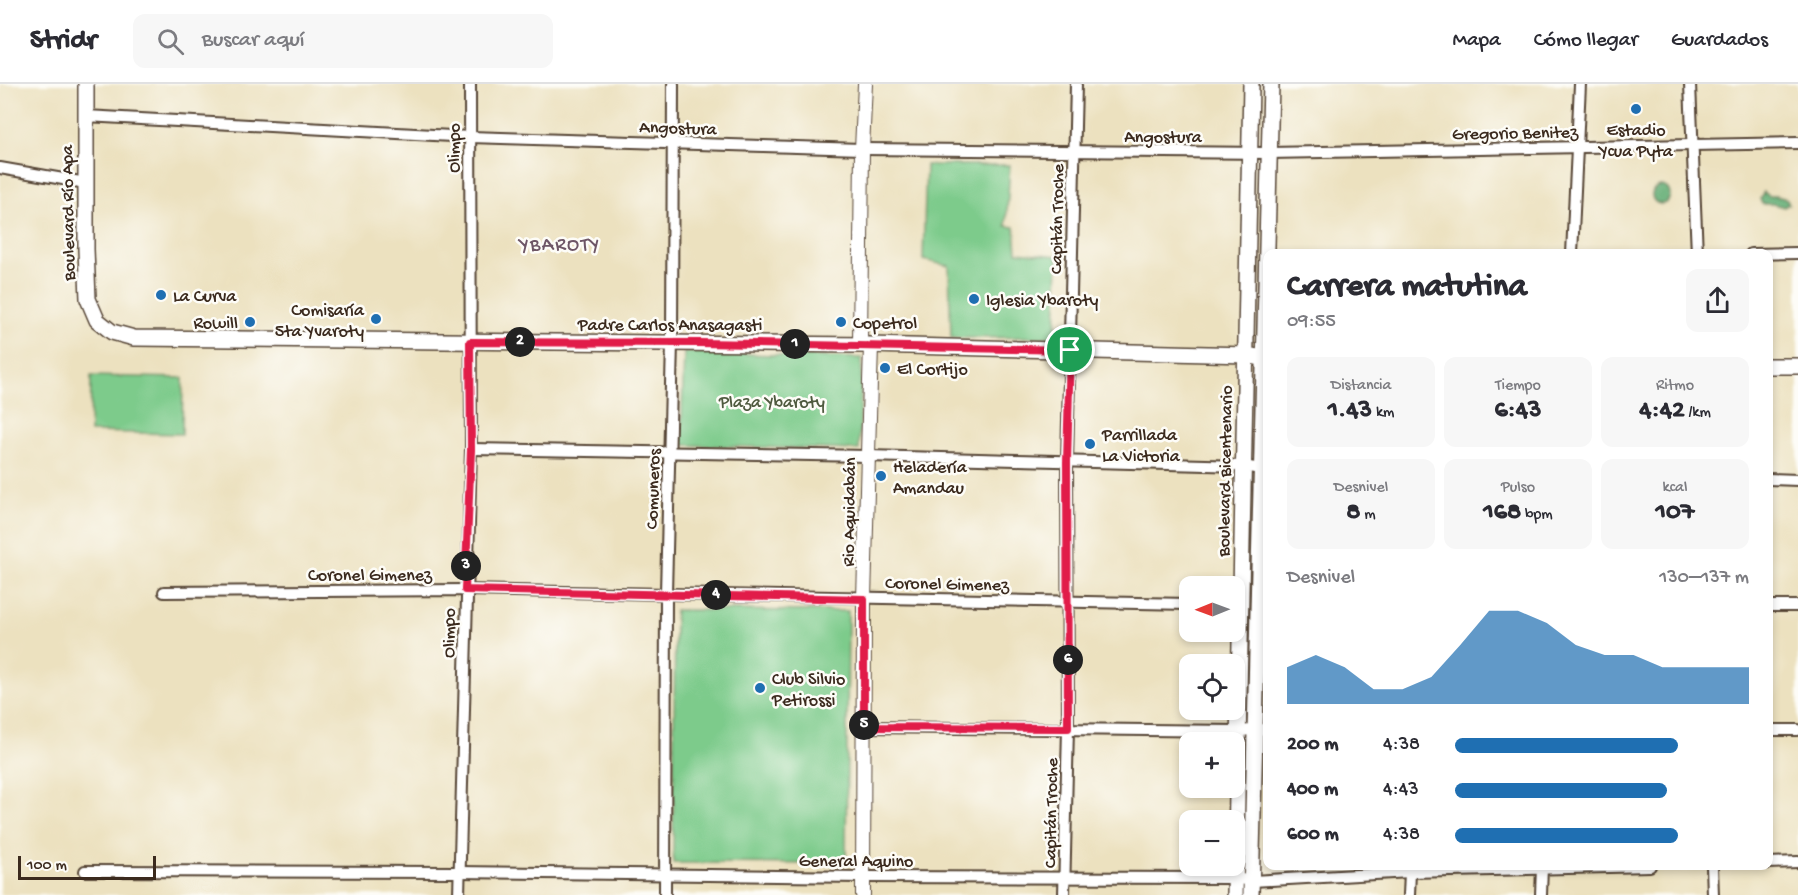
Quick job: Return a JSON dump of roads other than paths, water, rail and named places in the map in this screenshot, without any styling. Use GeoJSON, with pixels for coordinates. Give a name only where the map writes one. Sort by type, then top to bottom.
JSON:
{"type":"FeatureCollection","features":[{"type":"Feature","properties":{"kind":"main road","name":"Boulevard Río Apa"},"geometry":{"type":"LineString","coordinates":[[86,84],[88,299],[97,320],[112,332]]}},
{"type":"Feature","properties":{"kind":"main road","name":"Boulevard Bicentenario"},"geometry":{"type":"LineString","coordinates":[[1239,576],[1244,466],[1251,84]]}},
{"type":"Feature","properties":{"kind":"main road","name":"Boulevard Bicentenario"},"geometry":{"type":"LineString","coordinates":[[1267,249],[1271,84]]}},
{"type":"Feature","properties":{"kind":"main road","name":"Padre Carlos Anasagasti"},"geometry":{"type":"LineString","coordinates":[[112,332],[134,338],[866,345],[1246,355],[1263,358]]}},
{"type":"Feature","properties":{"kind":"main road"},"geometry":{"type":"LineString","coordinates":[[1773,366],[1798,366]]}},
{"type":"Feature","properties":{"kind":"main road","name":"Boulevard Bicentenario"},"geometry":{"type":"LineString","coordinates":[[1252,888],[1262,729],[1263,606]]}},
{"type":"Feature","properties":{"kind":"main road","name":"Boulevard Bicentenario"},"geometry":{"type":"LineString","coordinates":[[1235,895],[1238,642]]}},
{"type":"Feature","properties":{"kind":"street","name":"Olimpo"},"geometry":{"type":"LineString","coordinates":[[459,895],[465,590],[471,450],[470,84]]}},
{"type":"Feature","properties":{"kind":"street","name":"Comuneros"},"geometry":{"type":"LineString","coordinates":[[665,895],[666,593],[672,342],[673,84]]}},
{"type":"Feature","properties":{"kind":"street","name":"Rio Aquidabán"},"geometry":{"type":"LineString","coordinates":[[863,895],[864,599],[868,456],[862,149],[865,84]]}},
{"type":"Feature","properties":{"kind":"street","name":"Capitán Troche"},"geometry":{"type":"LineString","coordinates":[[1064,895],[1068,728],[1067,462],[1076,84]]}},
{"type":"Feature","properties":{"kind":"street"},"geometry":{"type":"LineString","coordinates":[[1572,249],[1580,84]]}},
{"type":"Feature","properties":{"kind":"street"},"geometry":{"type":"LineString","coordinates":[[1690,84],[1697,249]]}},
{"type":"Feature","properties":{"kind":"street","name":"Angostura"},"geometry":{"type":"LineString","coordinates":[[86,116],[470,137],[672,144],[1074,153],[1269,153]]}},
{"type":"Feature","properties":{"kind":"street","name":"Gregorio Benitez"},"geometry":{"type":"LineString","coordinates":[[1269,153],[1798,143]]}},
{"type":"Feature","properties":{"kind":"street"},"geometry":{"type":"LineString","coordinates":[[0,168],[86,183]]}},
{"type":"Feature","properties":{"kind":"street"},"geometry":{"type":"LineString","coordinates":[[1773,254],[1798,253]]}},
{"type":"Feature","properties":{"kind":"street"},"geometry":{"type":"LineString","coordinates":[[1247,259],[1263,260]]}},
{"type":"Feature","properties":{"kind":"street"},"geometry":{"type":"LineString","coordinates":[[471,450],[868,456],[1244,466],[1263,470]]}},
{"type":"Feature","properties":{"kind":"street"},"geometry":{"type":"LineString","coordinates":[[1773,479],[1798,480]]}},
{"type":"Feature","properties":{"kind":"street","name":"Coronel Gimenez"},"geometry":{"type":"LineString","coordinates":[[164,592],[465,590],[1179,604]]}},
{"type":"Feature","properties":{"kind":"street"},"geometry":{"type":"LineString","coordinates":[[1245,605],[1263,606]]}},
{"type":"Feature","properties":{"kind":"street"},"geometry":{"type":"LineString","coordinates":[[1773,606],[1798,606]]}},
{"type":"Feature","properties":{"kind":"street"},"geometry":{"type":"LineString","coordinates":[[864,727],[1238,731],[1262,729]]}},
{"type":"Feature","properties":{"kind":"street"},"geometry":{"type":"LineString","coordinates":[[1773,730],[1798,730]]}},
{"type":"Feature","properties":{"kind":"street"},"geometry":{"type":"LineString","coordinates":[[1773,863],[1798,862]]}},
{"type":"Feature","properties":{"kind":"street","name":"General Aquino"},"geometry":{"type":"LineString","coordinates":[[85,871],[1235,878],[1252,888],[1410,872],[1463,870]]}},
{"type":"Feature","properties":{"kind":"street"},"geometry":{"type":"LineString","coordinates":[[1541,895],[1542,870]]}},
{"type":"Feature","properties":{"kind":"street"},"geometry":{"type":"LineString","coordinates":[[1712,870],[1713,895]]}},
{"type":"Feature","properties":{"kind":"street"},"geometry":{"type":"LineString","coordinates":[[1409,895],[1410,872]]}},
{"type":"Feature","properties":{"kind":"place","name":"Estadio Ycua Pyta"},"geometry":{"type":"Point","coordinates":[1636,109]}},
{"type":"Feature","properties":{"kind":"place","name":"La Curva"},"geometry":{"type":"Point","coordinates":[161,295]}},
{"type":"Feature","properties":{"kind":"place","name":"Iglesia Ybaroty"},"geometry":{"type":"Point","coordinates":[974,299]}},
{"type":"Feature","properties":{"kind":"place","name":"Comisaría 5ta Yvaroty"},"geometry":{"type":"Point","coordinates":[376,319]}},
{"type":"Feature","properties":{"kind":"place","name":"Rowill"},"geometry":{"type":"Point","coordinates":[250,322]}},
{"type":"Feature","properties":{"kind":"place","name":"Copetrol"},"geometry":{"type":"Point","coordinates":[841,322]}},
{"type":"Feature","properties":{"kind":"place","name":"El Cortijo"},"geometry":{"type":"Point","coordinates":[885,368]}},
{"type":"Feature","properties":{"kind":"place","name":"Parrillada La Victoria"},"geometry":{"type":"Point","coordinates":[1090,444]}},
{"type":"Feature","properties":{"kind":"place","name":"Heladería Amandau"},"geometry":{"type":"Point","coordinates":[881,476]}},
{"type":"Feature","properties":{"kind":"place","name":"Club Silvio Petirossi"},"geometry":{"type":"Point","coordinates":[760,688]}},
{"type":"Feature","properties":{"kind":"district","name":"YBAROTY"},"geometry":{"type":"Point","coordinates":[560,243]}},
{"type":"Feature","properties":{"kind":"park label","name":"Plaza Ybaroty"},"geometry":{"type":"Point","coordinates":[772,401]}}]}
